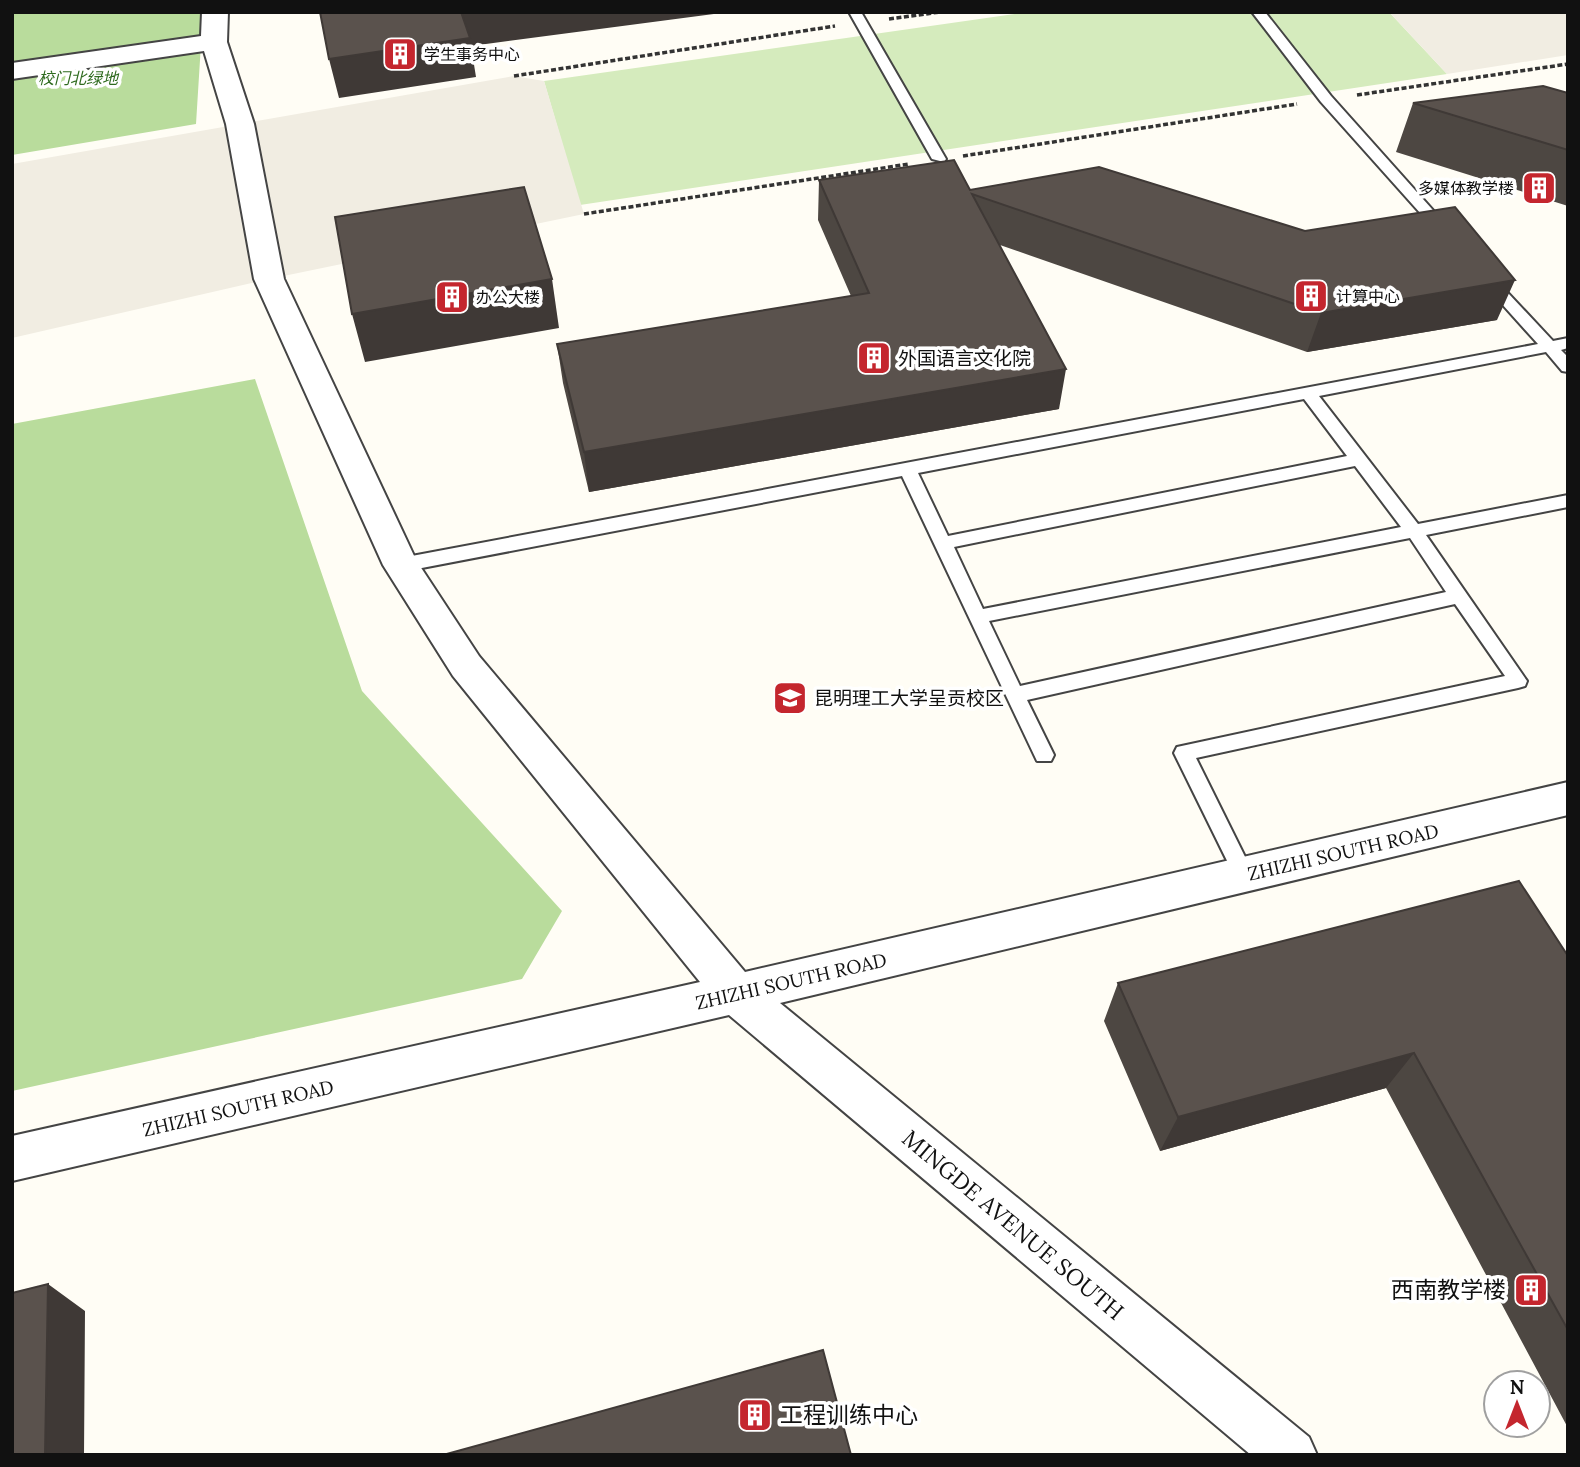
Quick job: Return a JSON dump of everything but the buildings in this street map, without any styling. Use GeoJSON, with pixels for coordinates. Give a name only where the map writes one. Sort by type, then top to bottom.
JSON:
{"type":"FeatureCollection","features":[{"type":"Feature","properties":{"kind":"street"},"geometry":{"type":"LineString","coordinates":[[12,71],[214,27]]}},
{"type":"Feature","properties":{"kind":"street","name":"MINGDE AVENUE SOUTH"},"geometry":{"type":"LineString","coordinates":[[214,27],[240,124],[269,279],[401,565],[466,666],[736,994],[1291,1455]]}},
{"type":"Feature","properties":{"kind":"street","name":"ZHIZHI SOUTH ROAD"},"geometry":{"type":"LineString","coordinates":[[12,1159],[736,994],[1568,799]]}},
{"type":"Feature","properties":{"kind":"lane"},"geometry":{"type":"LineString","coordinates":[[1258,12],[1326,99],[1455,244]]}},
{"type":"Feature","properties":{"kind":"lane"},"geometry":{"type":"LineString","coordinates":[[858,17],[939,159]]}},
{"type":"Feature","properties":{"kind":"lane"},"geometry":{"type":"LineString","coordinates":[[1474,264],[1568,368]]}},
{"type":"Feature","properties":{"kind":"lane"},"geometry":{"type":"LineString","coordinates":[[401,565],[1568,343]]}},
{"type":"Feature","properties":{"kind":"lane"},"geometry":{"type":"LineString","coordinates":[[1244,875],[1184,753],[1518,681],[1361,458],[1308,393]]}},
{"type":"Feature","properties":{"kind":"lane"},"geometry":{"type":"LineString","coordinates":[[943,543],[1361,458]]}},
{"type":"Feature","properties":{"kind":"lane"},"geometry":{"type":"LineString","coordinates":[[907,468],[1044,755]]}},
{"type":"Feature","properties":{"kind":"lane"},"geometry":{"type":"LineString","coordinates":[[977,617],[1568,502]]}},
{"type":"Feature","properties":{"kind":"lane"},"geometry":{"type":"LineString","coordinates":[[1014,695],[1458,596]]}},
{"type":"Feature","properties":{"kind":"path"},"geometry":{"type":"LineString","coordinates":[[514,76],[858,17],[940,12]]}},
{"type":"Feature","properties":{"kind":"path"},"geometry":{"type":"LineString","coordinates":[[584,214],[1568,64]]}},
{"type":"Feature","properties":{"kind":"green space","name":"校门北绿地"},"geometry":{"type":"Polygon","coordinates":[[[12,12],[203,12],[196,124],[12,155],[12,12]]]}},
{"type":"Feature","properties":{"kind":"green space"},"geometry":{"type":"Polygon","coordinates":[[[1028,12],[1389,12],[1447,74],[580,205],[544,81],[1028,12]]]}},
{"type":"Feature","properties":{"kind":"green space"},"geometry":{"type":"Polygon","coordinates":[[[255,379],[362,691],[562,911],[522,979],[12,1091],[12,424],[255,379]]]}},
{"type":"Feature","properties":{"kind":"shaded area"},"geometry":{"type":"Polygon","coordinates":[[[1389,12],[1568,12],[1568,55],[1447,74],[1389,12]]]}},
{"type":"Feature","properties":{"kind":"shaded area"},"geometry":{"type":"Polygon","coordinates":[[[514,76],[544,81],[584,214],[269,279],[12,338],[12,164],[514,76]]]}},
{"type":"Feature","properties":{"kind":"place","name":"学生事务中心"},"geometry":{"type":"Point","coordinates":[400,54]}},
{"type":"Feature","properties":{"kind":"place","name":"多媒体教学楼"},"geometry":{"type":"Point","coordinates":[1539,188]}},
{"type":"Feature","properties":{"kind":"place","name":"计算中心"},"geometry":{"type":"Point","coordinates":[1311,296]}},
{"type":"Feature","properties":{"kind":"place","name":"办公大楼"},"geometry":{"type":"Point","coordinates":[452,297]}},
{"type":"Feature","properties":{"kind":"place","name":"外国语言文化院"},"geometry":{"type":"Point","coordinates":[874,358]}},
{"type":"Feature","properties":{"kind":"place","name":"昆明理工大学呈贡校区"},"geometry":{"type":"Point","coordinates":[790,698]}},
{"type":"Feature","properties":{"kind":"place","name":"西南教学楼"},"geometry":{"type":"Point","coordinates":[1531,1290]}},
{"type":"Feature","properties":{"kind":"place","name":"工程训练中心"},"geometry":{"type":"Point","coordinates":[755,1415]}}]}
